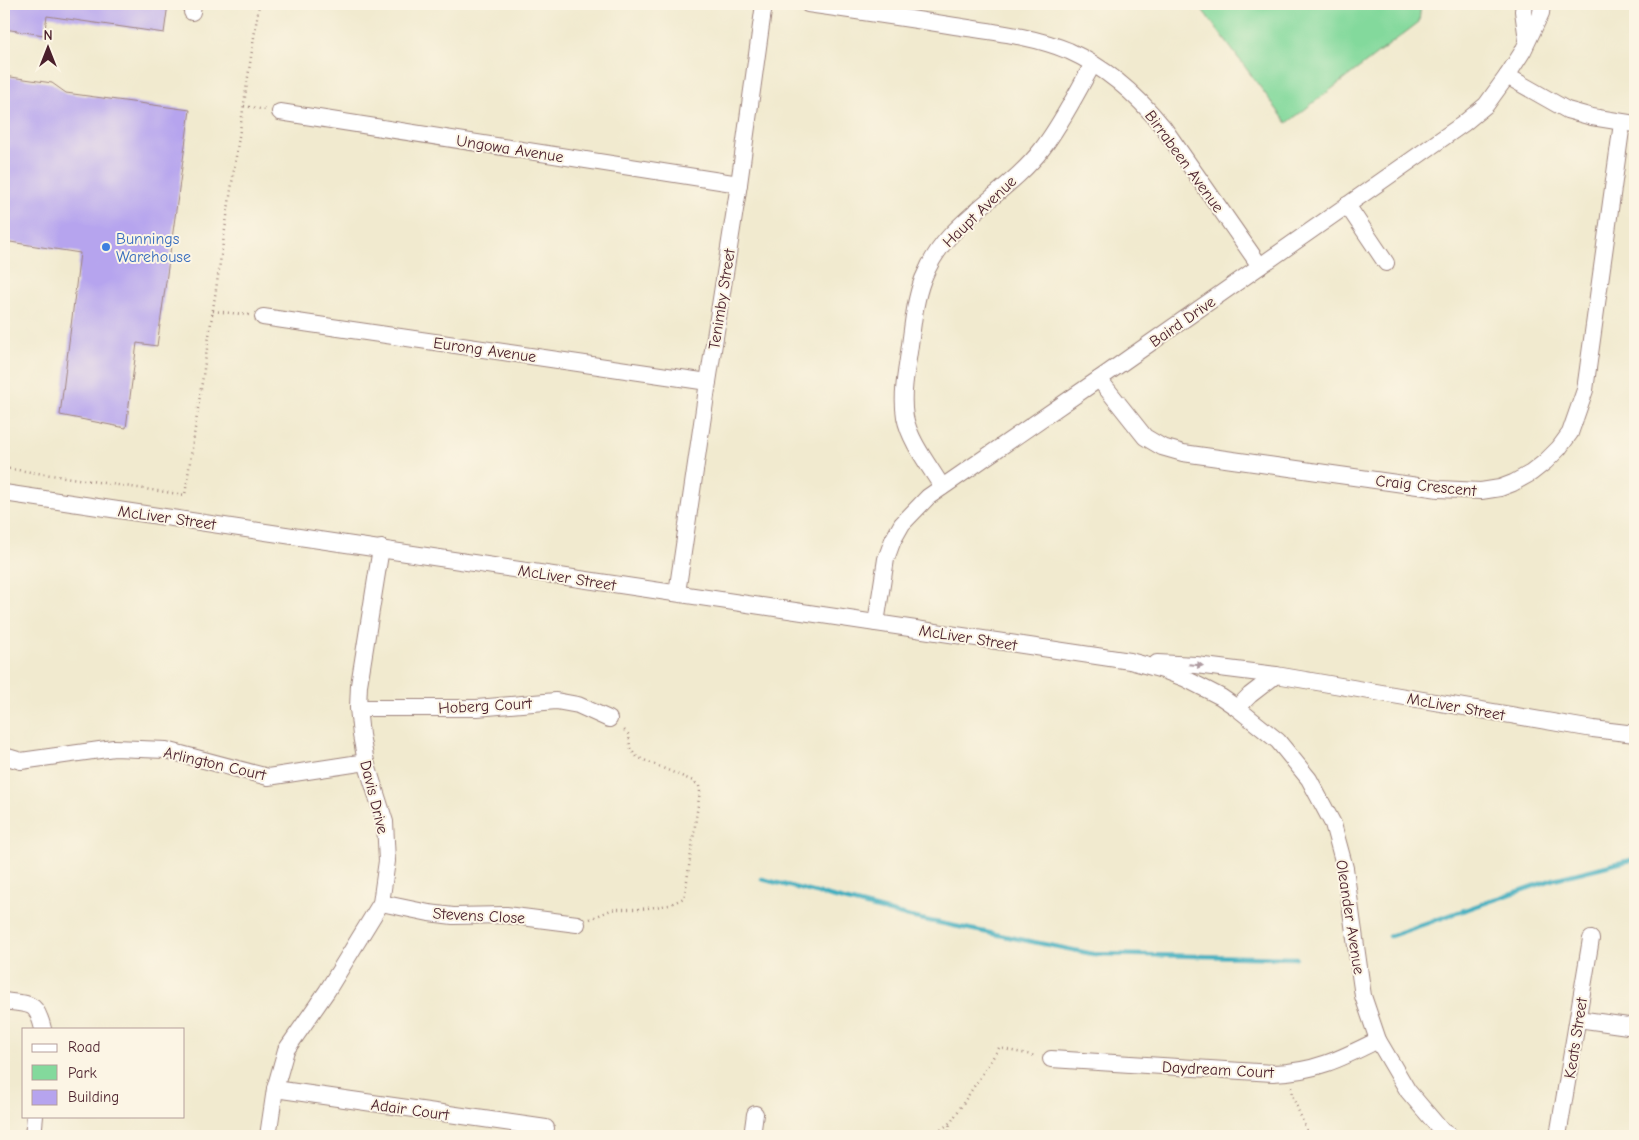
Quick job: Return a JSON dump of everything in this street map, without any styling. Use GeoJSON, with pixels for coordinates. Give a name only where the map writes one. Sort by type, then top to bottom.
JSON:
{"type":"FeatureCollection","features":[{"type":"Feature","properties":{"kind":"street","name":"Tenimby Street"},"geometry":{"type":"LineString","coordinates":[[677,593],[740,184],[764,4]]}},
{"type":"Feature","properties":{"kind":"street","name":"Birrabeen Avenue"},"geometry":{"type":"LineString","coordinates":[[808,4],[1005,33],[1054,46],[1071,52],[1093,64],[1132,92],[1163,127],[1260,266]]}},
{"type":"Feature","properties":{"kind":"street"},"geometry":{"type":"LineString","coordinates":[[1524,4],[1527,40]]}},
{"type":"Feature","properties":{"kind":"street","name":"Baird Drive"},"geometry":{"type":"LineString","coordinates":[[876,623],[886,559],[893,540],[902,524],[914,510],[942,487],[1463,124],[1486,105],[1507,76],[1523,51],[1541,13],[1542,4]]}},
{"type":"Feature","properties":{"kind":"street","name":"Haupt Avenue"},"geometry":{"type":"LineString","coordinates":[[942,487],[910,434],[903,402],[917,298],[923,277],[932,259],[960,225],[1029,164],[1042,149],[1093,64]]}},
{"type":"Feature","properties":{"kind":"street"},"geometry":{"type":"LineString","coordinates":[[1507,76],[1567,110],[1629,124]]}},
{"type":"Feature","properties":{"kind":"street","name":"Ungowa Avenue"},"geometry":{"type":"LineString","coordinates":[[280,112],[740,184]]}},
{"type":"Feature","properties":{"kind":"street","name":"Craig Crescent"},"geometry":{"type":"LineString","coordinates":[[1099,379],[1145,437],[1162,447],[1183,453],[1439,489],[1481,491],[1500,488],[1513,483],[1531,474],[1560,448],[1570,433],[1585,390],[1629,124]]}},
{"type":"Feature","properties":{"kind":"street"},"geometry":{"type":"LineString","coordinates":[[1347,205],[1386,262]]}},
{"type":"Feature","properties":{"kind":"street","name":"Eurong Avenue"},"geometry":{"type":"LineString","coordinates":[[263,317],[708,382]]}},
{"type":"Feature","properties":{"kind":"street","name":"McLiver Street"},"geometry":{"type":"LineString","coordinates":[[4,493],[1130,661],[1196,665],[1276,675],[1593,729],[1635,734]]}},
{"type":"Feature","properties":{"kind":"street","name":"Davis Drive"},"geometry":{"type":"LineString","coordinates":[[268,1136],[275,1089],[286,1050],[327,991],[381,903],[388,861],[385,822],[366,762],[360,735],[358,708],[359,686],[381,548]]}},
{"type":"Feature","properties":{"kind":"street","name":"McLiver Street"},"geometry":{"type":"LineString","coordinates":[[1130,661],[1184,678],[1237,708]]}},
{"type":"Feature","properties":{"kind":"street"},"geometry":{"type":"LineString","coordinates":[[1237,708],[1250,695],[1276,675]]}},
{"type":"Feature","properties":{"kind":"street","name":"Hoberg Court"},"geometry":{"type":"LineString","coordinates":[[358,708],[477,708],[556,701],[578,705],[609,719]]}},
{"type":"Feature","properties":{"kind":"street","name":"Oleander Avenue"},"geometry":{"type":"LineString","coordinates":[[1237,708],[1278,741],[1309,779],[1333,824],[1346,868],[1363,996],[1378,1040],[1408,1091],[1442,1130],[1450,1136]]}},
{"type":"Feature","properties":{"kind":"street","name":"Arlington Court"},"geometry":{"type":"LineString","coordinates":[[4,756],[21,761],[114,748],[166,750],[268,777],[366,762]]}},
{"type":"Feature","properties":{"kind":"street","name":"Stevens Close"},"geometry":{"type":"LineString","coordinates":[[381,903],[453,916],[506,915],[577,924]]}},
{"type":"Feature","properties":{"kind":"street","name":"Keats Street"},"geometry":{"type":"LineString","coordinates":[[1558,1136],[1591,939]]}},
{"type":"Feature","properties":{"kind":"street"},"geometry":{"type":"LineString","coordinates":[[4,1001],[31,1005],[39,1013],[43,1028]]}},
{"type":"Feature","properties":{"kind":"street"},"geometry":{"type":"LineString","coordinates":[[1578,1019],[1635,1027]]}},
{"type":"Feature","properties":{"kind":"street","name":"Daydream Court"},"geometry":{"type":"LineString","coordinates":[[1050,1058],[1291,1073],[1310,1070],[1330,1063],[1378,1040]]}},
{"type":"Feature","properties":{"kind":"street","name":"Adair Court"},"geometry":{"type":"LineString","coordinates":[[275,1089],[546,1128]]}},
{"type":"Feature","properties":{"kind":"street"},"geometry":{"type":"LineString","coordinates":[[752,1136],[755,1114]]}},
{"type":"Feature","properties":{"kind":"street"},"geometry":{"type":"LineString","coordinates":[[33,1136],[35,1118]]}},
{"type":"Feature","properties":{"kind":"path"},"geometry":{"type":"LineString","coordinates":[[4,468],[185,495],[259,4]]}},
{"type":"Feature","properties":{"kind":"path"},"geometry":{"type":"LineString","coordinates":[[244,106],[280,112]]}},
{"type":"Feature","properties":{"kind":"path"},"geometry":{"type":"LineString","coordinates":[[213,311],[263,317]]}},
{"type":"Feature","properties":{"kind":"path"},"geometry":{"type":"LineString","coordinates":[[577,924],[619,909],[642,909],[669,905],[684,898],[685,894],[700,791],[699,786],[693,781],[637,757],[630,748],[629,735],[609,719]]}},
{"type":"Feature","properties":{"kind":"path"},"geometry":{"type":"LineString","coordinates":[[933,1136],[951,1122],[999,1048],[1050,1058]]}},
{"type":"Feature","properties":{"kind":"path"},"geometry":{"type":"LineString","coordinates":[[1291,1073],[1292,1095],[1309,1136]]}},
{"type":"Feature","properties":{"kind":"path"},"geometry":{"type":"LineString","coordinates":[[948,1136],[951,1122]]}},
{"type":"Feature","properties":{"kind":"green space"},"geometry":{"type":"Polygon","coordinates":[[[1198,4],[1421,4],[1419,22],[1287,123],[1198,4]]]}},
{"type":"Feature","properties":{"kind":"building"},"geometry":{"type":"Polygon","coordinates":[[[4,4],[168,4],[164,33],[47,16],[44,35],[4,29],[4,4]]]}},
{"type":"Feature","properties":{"kind":"building","name":"Bunnings Warehouse"},"geometry":{"type":"Polygon","coordinates":[[[4,76],[52,83],[66,93],[190,110],[157,346],[137,343],[126,428],[60,415],[80,253],[4,241],[4,76]]]}},
{"type":"Feature","properties":{"kind":"waterway"},"geometry":{"type":"LineString","coordinates":[[1390,936],[1554,879],[1635,859]]}},
{"type":"Feature","properties":{"kind":"waterway"},"geometry":{"type":"LineString","coordinates":[[762,879],[910,917],[1093,954],[1296,958]]}},
{"type":"Feature","properties":{"kind":"place","name":"Bunnings Warehouse"},"geometry":{"type":"Point","coordinates":[106,247]}}]}
